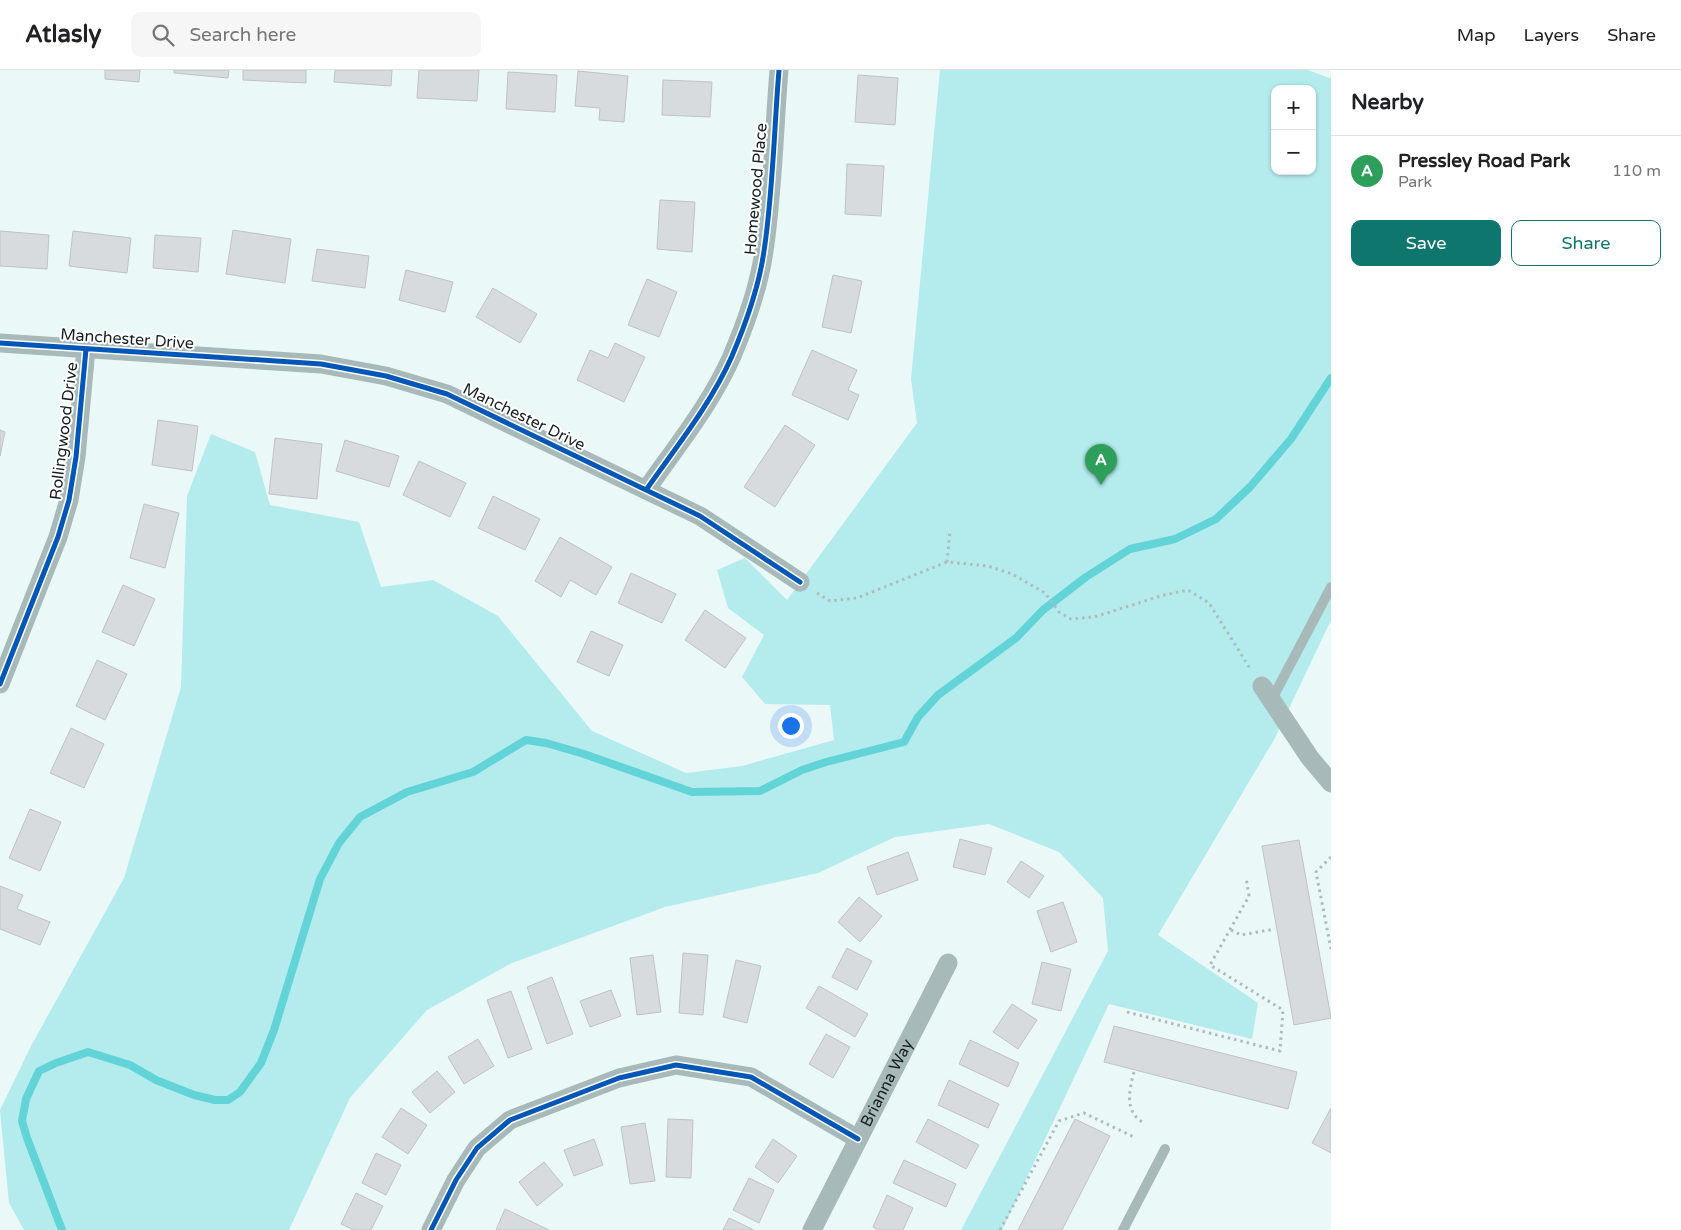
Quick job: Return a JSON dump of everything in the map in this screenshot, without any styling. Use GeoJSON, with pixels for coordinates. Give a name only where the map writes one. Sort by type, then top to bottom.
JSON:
{"type":"FeatureCollection","features":[{"type":"Feature","properties":{"kind":"street","name":"Homewood Place"},"geometry":{"type":"LineString","coordinates":[[646,490],[706,405],[732,357],[751,306],[764,253],[779,70]]}},
{"type":"Feature","properties":{"kind":"street","name":"Manchester Drive"},"geometry":{"type":"LineString","coordinates":[[0,343],[321,364],[386,376],[446,394],[700,516],[800,582]]}},
{"type":"Feature","properties":{"kind":"street","name":"Rollingwood Drive"},"geometry":{"type":"LineString","coordinates":[[0,684],[58,537],[69,500],[76,457],[86,349]]}},
{"type":"Feature","properties":{"kind":"street"},"geometry":{"type":"LineString","coordinates":[[1267,693],[1310,758],[1331,783]]}},
{"type":"Feature","properties":{"kind":"street","name":"Brianna Way"},"geometry":{"type":"LineString","coordinates":[[812,1230],[948,963]]}},
{"type":"Feature","properties":{"kind":"street"},"geometry":{"type":"LineString","coordinates":[[431,1230],[456,1180],[477,1148],[510,1120],[619,1078],[676,1065],[751,1077],[858,1139]]}},
{"type":"Feature","properties":{"kind":"lane"},"geometry":{"type":"LineString","coordinates":[[1267,693],[1331,587]]}},
{"type":"Feature","properties":{"kind":"lane"},"geometry":{"type":"LineString","coordinates":[[1123,1230],[1165,1149]]}},
{"type":"Feature","properties":{"kind":"path"},"geometry":{"type":"LineString","coordinates":[[947,562],[950,530]]}},
{"type":"Feature","properties":{"kind":"path"},"geometry":{"type":"LineString","coordinates":[[800,582],[830,600],[857,598],[947,562],[988,566],[1012,574],[1045,592],[1059,612],[1071,620],[1094,617],[1164,595],[1188,590],[1209,603],[1267,693]]}},
{"type":"Feature","properties":{"kind":"path"},"geometry":{"type":"LineString","coordinates":[[1331,857],[1316,872],[1331,949]]}},
{"type":"Feature","properties":{"kind":"path"},"geometry":{"type":"LineString","coordinates":[[1127,1012],[1280,1051],[1283,1010],[1210,965],[1249,896],[1246,878]]}},
{"type":"Feature","properties":{"kind":"path"},"geometry":{"type":"LineString","coordinates":[[1231,930],[1241,935],[1274,929]]}},
{"type":"Feature","properties":{"kind":"path"},"geometry":{"type":"LineString","coordinates":[[1134,1072],[1130,1091],[1132,1114],[1144,1123]]}},
{"type":"Feature","properties":{"kind":"path"},"geometry":{"type":"LineString","coordinates":[[1000,1230],[1059,1122],[1084,1113],[1136,1138]]}},
{"type":"Feature","properties":{"kind":"shaded area"},"geometry":{"type":"Polygon","coordinates":[[[940,70],[1308,70],[1329,78],[1331,77],[1331,620],[1275,738],[1158,935],[1258,1003],[1252,1039],[1109,1004],[1002,1230],[961,1230],[1108,951],[1103,898],[1059,852],[989,824],[895,837],[818,873],[665,907],[512,963],[427,1010],[350,1098],[289,1230],[24,1230],[9,1203],[0,1110],[31,1046],[124,878],[181,687],[187,496],[211,434],[255,452],[270,505],[359,522],[381,587],[433,580],[498,616],[592,731],[686,773],[742,766],[834,740],[830,705],[765,704],[742,677],[764,635],[728,608],[717,570],[745,558],[787,600],[917,423],[911,379],[940,70]]]}},
{"type":"Feature","properties":{"kind":"building"},"geometry":{"type":"Polygon","coordinates":[[[105,70],[140,70],[139,82],[105,79],[105,70]]]}},
{"type":"Feature","properties":{"kind":"building"},"geometry":{"type":"Polygon","coordinates":[[[174,70],[229,70],[228,78],[174,73],[174,70]]]}},
{"type":"Feature","properties":{"kind":"building"},"geometry":{"type":"Polygon","coordinates":[[[243,70],[306,70],[306,83],[243,80],[243,70]]]}},
{"type":"Feature","properties":{"kind":"building"},"geometry":{"type":"Polygon","coordinates":[[[335,70],[392,70],[391,86],[334,82],[335,70]]]}},
{"type":"Feature","properties":{"kind":"building"},"geometry":{"type":"Polygon","coordinates":[[[419,70],[479,70],[477,101],[417,98],[419,70]]]}},
{"type":"Feature","properties":{"kind":"building"},"geometry":{"type":"Polygon","coordinates":[[[578,71],[628,76],[624,122],[599,120],[600,108],[575,106],[578,71]]]}},
{"type":"Feature","properties":{"kind":"building"},"geometry":{"type":"Polygon","coordinates":[[[508,72],[557,75],[555,112],[506,109],[508,72]]]}},
{"type":"Feature","properties":{"kind":"building"},"geometry":{"type":"Polygon","coordinates":[[[858,75],[898,78],[895,125],[855,122],[858,75]]]}},
{"type":"Feature","properties":{"kind":"building"},"geometry":{"type":"Polygon","coordinates":[[[663,80],[712,82],[710,117],[662,115],[663,80]]]}},
{"type":"Feature","properties":{"kind":"building"},"geometry":{"type":"Polygon","coordinates":[[[847,164],[884,166],[881,216],[845,214],[847,164]]]}},
{"type":"Feature","properties":{"kind":"building"},"geometry":{"type":"Polygon","coordinates":[[[660,200],[695,202],[692,252],[657,249],[660,200]]]}},
{"type":"Feature","properties":{"kind":"building"},"geometry":{"type":"Polygon","coordinates":[[[233,230],[291,239],[285,283],[226,274],[233,230]]]}},
{"type":"Feature","properties":{"kind":"building"},"geometry":{"type":"Polygon","coordinates":[[[0,231],[49,235],[47,269],[0,266],[0,231]]]}},
{"type":"Feature","properties":{"kind":"building"},"geometry":{"type":"Polygon","coordinates":[[[73,231],[131,238],[127,273],[69,266],[73,231]]]}},
{"type":"Feature","properties":{"kind":"building"},"geometry":{"type":"Polygon","coordinates":[[[155,235],[201,238],[198,272],[153,268],[155,235]]]}},
{"type":"Feature","properties":{"kind":"building"},"geometry":{"type":"Polygon","coordinates":[[[317,249],[369,256],[365,288],[312,281],[317,249]]]}},
{"type":"Feature","properties":{"kind":"building"},"geometry":{"type":"Polygon","coordinates":[[[406,270],[453,282],[445,312],[399,300],[406,270]]]}},
{"type":"Feature","properties":{"kind":"building"},"geometry":{"type":"Polygon","coordinates":[[[833,275],[862,281],[851,333],[822,327],[833,275]]]}},
{"type":"Feature","properties":{"kind":"building"},"geometry":{"type":"Polygon","coordinates":[[[647,279],[677,292],[659,337],[628,325],[647,279]]]}},
{"type":"Feature","properties":{"kind":"building"},"geometry":{"type":"Polygon","coordinates":[[[493,288],[537,314],[520,343],[476,317],[493,288]]]}},
{"type":"Feature","properties":{"kind":"building"},"geometry":{"type":"Polygon","coordinates":[[[615,343],[645,357],[624,402],[577,380],[590,350],[608,358],[615,343]]]}},
{"type":"Feature","properties":{"kind":"building"},"geometry":{"type":"Polygon","coordinates":[[[812,350],[857,370],[848,390],[859,395],[848,420],[792,395],[812,350]]]}},
{"type":"Feature","properties":{"kind":"building"},"geometry":{"type":"Polygon","coordinates":[[[158,420],[198,426],[192,471],[152,465],[158,420]]]}},
{"type":"Feature","properties":{"kind":"building"},"geometry":{"type":"Polygon","coordinates":[[[785,425],[815,445],[775,507],[744,487],[785,425]]]}},
{"type":"Feature","properties":{"kind":"building"},"geometry":{"type":"Polygon","coordinates":[[[0,430],[5,432],[0,456],[0,430]]]}},
{"type":"Feature","properties":{"kind":"building"},"geometry":{"type":"Polygon","coordinates":[[[275,438],[322,444],[317,499],[269,494],[275,438]]]}},
{"type":"Feature","properties":{"kind":"building"},"geometry":{"type":"Polygon","coordinates":[[[345,440],[399,456],[389,487],[336,471],[345,440]]]}},
{"type":"Feature","properties":{"kind":"building"},"geometry":{"type":"Polygon","coordinates":[[[419,461],[466,483],[450,517],[403,495],[419,461]]]}},
{"type":"Feature","properties":{"kind":"building"},"geometry":{"type":"Polygon","coordinates":[[[493,496],[540,519],[525,550],[478,528],[493,496]]]}},
{"type":"Feature","properties":{"kind":"building"},"geometry":{"type":"Polygon","coordinates":[[[144,504],[179,513],[165,568],[130,558],[144,504]]]}},
{"type":"Feature","properties":{"kind":"building"},"geometry":{"type":"Polygon","coordinates":[[[560,537],[612,567],[596,595],[570,580],[561,597],[535,581],[560,537]]]}},
{"type":"Feature","properties":{"kind":"building"},"geometry":{"type":"Polygon","coordinates":[[[631,573],[676,594],[662,623],[618,603],[631,573]]]}},
{"type":"Feature","properties":{"kind":"building"},"geometry":{"type":"Polygon","coordinates":[[[123,585],[155,599],[134,646],[102,632],[123,585]]]}},
{"type":"Feature","properties":{"kind":"building"},"geometry":{"type":"Polygon","coordinates":[[[705,610],[746,638],[725,668],[685,640],[705,610]]]}},
{"type":"Feature","properties":{"kind":"building"},"geometry":{"type":"Polygon","coordinates":[[[591,631],[623,645],[609,676],[577,662],[591,631]]]}},
{"type":"Feature","properties":{"kind":"building"},"geometry":{"type":"Polygon","coordinates":[[[97,660],[127,674],[105,720],[76,706],[97,660]]]}},
{"type":"Feature","properties":{"kind":"building"},"geometry":{"type":"Polygon","coordinates":[[[71,728],[104,744],[84,788],[50,773],[71,728]]]}},
{"type":"Feature","properties":{"kind":"building"},"geometry":{"type":"Polygon","coordinates":[[[30,809],[61,822],[40,871],[9,858],[30,809]]]}},
{"type":"Feature","properties":{"kind":"building"},"geometry":{"type":"Polygon","coordinates":[[[960,839],[992,848],[985,875],[953,867],[960,839]]]}},
{"type":"Feature","properties":{"kind":"building"},"geometry":{"type":"Polygon","coordinates":[[[1299,840],[1331,1018],[1294,1025],[1262,846],[1299,840]]]}},
{"type":"Feature","properties":{"kind":"building"},"geometry":{"type":"Polygon","coordinates":[[[908,852],[918,880],[877,895],[867,867],[908,852]]]}},
{"type":"Feature","properties":{"kind":"building"},"geometry":{"type":"Polygon","coordinates":[[[1021,861],[1044,876],[1029,898],[1007,882],[1021,861]]]}},
{"type":"Feature","properties":{"kind":"building"},"geometry":{"type":"Polygon","coordinates":[[[0,886],[23,895],[17,909],[50,922],[40,945],[0,929],[0,886]]]}},
{"type":"Feature","properties":{"kind":"building"},"geometry":{"type":"Polygon","coordinates":[[[859,897],[882,916],[860,942],[838,922],[859,897]]]}},
{"type":"Feature","properties":{"kind":"building"},"geometry":{"type":"Polygon","coordinates":[[[1063,902],[1077,942],[1051,952],[1037,911],[1063,902]]]}},
{"type":"Feature","properties":{"kind":"building"},"geometry":{"type":"Polygon","coordinates":[[[847,948],[872,961],[857,990],[832,977],[847,948]]]}},
{"type":"Feature","properties":{"kind":"building"},"geometry":{"type":"Polygon","coordinates":[[[683,953],[708,955],[703,1015],[679,1013],[683,953]]]}},
{"type":"Feature","properties":{"kind":"building"},"geometry":{"type":"Polygon","coordinates":[[[653,955],[661,1012],[637,1015],[630,958],[653,955]]]}},
{"type":"Feature","properties":{"kind":"building"},"geometry":{"type":"Polygon","coordinates":[[[736,960],[761,966],[747,1023],[723,1017],[736,960]]]}},
{"type":"Feature","properties":{"kind":"building"},"geometry":{"type":"Polygon","coordinates":[[[1042,962],[1071,969],[1061,1011],[1032,1004],[1042,962]]]}},
{"type":"Feature","properties":{"kind":"building"},"geometry":{"type":"Polygon","coordinates":[[[552,977],[573,1034],[547,1044],[527,987],[552,977]]]}},
{"type":"Feature","properties":{"kind":"building"},"geometry":{"type":"Polygon","coordinates":[[[819,986],[868,1014],[855,1037],[806,1008],[819,986]]]}},
{"type":"Feature","properties":{"kind":"building"},"geometry":{"type":"Polygon","coordinates":[[[611,990],[621,1016],[590,1027],[580,1001],[611,990]]]}},
{"type":"Feature","properties":{"kind":"building"},"geometry":{"type":"Polygon","coordinates":[[[511,991],[532,1049],[508,1058],[487,1000],[511,991]]]}},
{"type":"Feature","properties":{"kind":"building"},"geometry":{"type":"Polygon","coordinates":[[[1012,1004],[1037,1020],[1018,1049],[993,1032],[1012,1004]]]}},
{"type":"Feature","properties":{"kind":"building"},"geometry":{"type":"Polygon","coordinates":[[[1114,1026],[1297,1072],[1288,1109],[1104,1062],[1114,1026]]]}},
{"type":"Feature","properties":{"kind":"building"},"geometry":{"type":"Polygon","coordinates":[[[826,1034],[850,1047],[833,1078],[809,1064],[826,1034]]]}},
{"type":"Feature","properties":{"kind":"building"},"geometry":{"type":"Polygon","coordinates":[[[478,1039],[494,1066],[464,1084],[448,1057],[478,1039]]]}},
{"type":"Feature","properties":{"kind":"building"},"geometry":{"type":"Polygon","coordinates":[[[970,1040],[1019,1063],[1008,1087],[959,1064],[970,1040]]]}},
{"type":"Feature","properties":{"kind":"building"},"geometry":{"type":"Polygon","coordinates":[[[437,1071],[455,1092],[430,1113],[412,1092],[437,1071]]]}},
{"type":"Feature","properties":{"kind":"building"},"geometry":{"type":"Polygon","coordinates":[[[949,1080],[999,1104],[988,1128],[938,1105],[949,1080]]]}},
{"type":"Feature","properties":{"kind":"building"},"geometry":{"type":"Polygon","coordinates":[[[401,1108],[427,1125],[408,1154],[382,1137],[401,1108]]]}},
{"type":"Feature","properties":{"kind":"building"},"geometry":{"type":"Polygon","coordinates":[[[1331,1108],[1331,1153],[1312,1143],[1331,1108]]]}},
{"type":"Feature","properties":{"kind":"building"},"geometry":{"type":"Polygon","coordinates":[[[668,1119],[693,1120],[691,1178],[666,1177],[668,1119]]]}},
{"type":"Feature","properties":{"kind":"building"},"geometry":{"type":"Polygon","coordinates":[[[928,1119],[979,1145],[966,1169],[916,1142],[928,1119]]]}},
{"type":"Feature","properties":{"kind":"building"},"geometry":{"type":"Polygon","coordinates":[[[1075,1119],[1110,1136],[1062,1230],[1018,1230],[1075,1119]]]}},
{"type":"Feature","properties":{"kind":"building"},"geometry":{"type":"Polygon","coordinates":[[[645,1123],[655,1181],[630,1184],[621,1127],[645,1123]]]}},
{"type":"Feature","properties":{"kind":"building"},"geometry":{"type":"Polygon","coordinates":[[[594,1139],[603,1165],[574,1176],[564,1150],[594,1139]]]}},
{"type":"Feature","properties":{"kind":"building"},"geometry":{"type":"Polygon","coordinates":[[[773,1139],[797,1156],[778,1183],[755,1167],[773,1139]]]}},
{"type":"Feature","properties":{"kind":"building"},"geometry":{"type":"Polygon","coordinates":[[[376,1153],[401,1165],[386,1195],[362,1183],[376,1153]]]}},
{"type":"Feature","properties":{"kind":"building"},"geometry":{"type":"Polygon","coordinates":[[[904,1160],[956,1184],[946,1207],[893,1183],[904,1160]]]}},
{"type":"Feature","properties":{"kind":"building"},"geometry":{"type":"Polygon","coordinates":[[[544,1162],[563,1185],[537,1206],[519,1182],[544,1162]]]}},
{"type":"Feature","properties":{"kind":"building"},"geometry":{"type":"Polygon","coordinates":[[[749,1178],[774,1190],[759,1223],[733,1210],[749,1178]]]}},
{"type":"Feature","properties":{"kind":"building"},"geometry":{"type":"Polygon","coordinates":[[[356,1193],[383,1206],[371,1230],[354,1230],[341,1224],[356,1193]]]}},
{"type":"Feature","properties":{"kind":"building"},"geometry":{"type":"Polygon","coordinates":[[[887,1195],[913,1208],[903,1230],[879,1230],[873,1227],[887,1195]]]}},
{"type":"Feature","properties":{"kind":"building"},"geometry":{"type":"Polygon","coordinates":[[[505,1209],[549,1230],[496,1230],[505,1209]]]}},
{"type":"Feature","properties":{"kind":"building"},"geometry":{"type":"Polygon","coordinates":[[[729,1218],[754,1230],[723,1230],[729,1218]]]}},
{"type":"Feature","properties":{"kind":"waterway"},"geometry":{"type":"LineString","coordinates":[[62,1230],[22,1121],[26,1099],[39,1071],[88,1052],[130,1065],[156,1080],[194,1095],[215,1100],[228,1100],[240,1092],[261,1063],[274,1030],[320,879],[339,843],[360,817],[407,792],[473,772],[526,740],[546,743],[584,754],[692,792],[760,791],[802,770],[904,742],[918,717],[938,695],[1016,638],[1043,610],[1086,577],[1130,549],[1175,539],[1216,519],[1250,487],[1291,439],[1331,378]]}},
{"type":"Feature","properties":{"kind":"cycle path"},"geometry":{"type":"LineString","coordinates":[[646,490],[692,425],[724,374],[751,305],[762,264],[767,229],[779,70]]}},
{"type":"Feature","properties":{"kind":"cycle path"},"geometry":{"type":"LineString","coordinates":[[0,343],[321,364],[386,376],[447,394],[700,516],[800,582]]}},
{"type":"Feature","properties":{"kind":"cycle path"},"geometry":{"type":"LineString","coordinates":[[0,684],[58,537],[69,500],[76,457],[86,349]]}},
{"type":"Feature","properties":{"kind":"cycle path"},"geometry":{"type":"LineString","coordinates":[[431,1230],[456,1180],[477,1148],[510,1120],[619,1078],[676,1065],[751,1077],[858,1139]]}},
{"type":"Feature","properties":{"kind":"place","name":"Pressley Road Park"},"geometry":{"type":"Point","coordinates":[1101,485]}}]}
